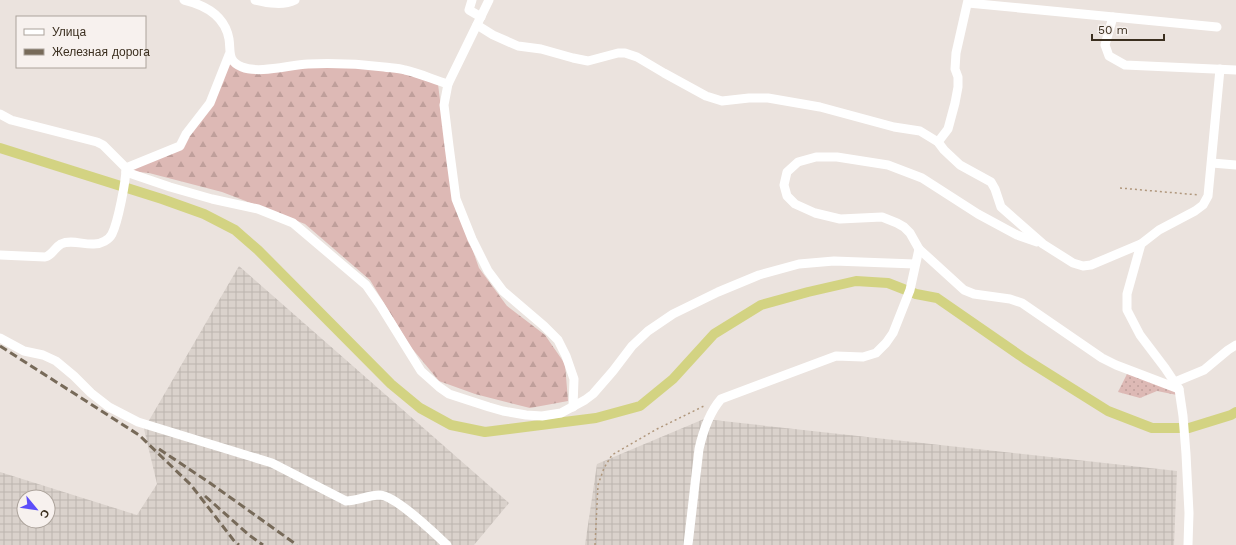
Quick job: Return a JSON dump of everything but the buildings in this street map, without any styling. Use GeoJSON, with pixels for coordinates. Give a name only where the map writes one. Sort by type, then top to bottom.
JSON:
{"type":"FeatureCollection","features":[{"type":"Feature","properties":{"kind":"lane"},"geometry":{"type":"LineString","coordinates":[[0,255],[45,257],[49,256],[61,244],[68,242],[94,245],[101,243],[112,234],[117,220],[126,173],[156,156],[180,146],[186,134],[210,103],[229,55],[229,38],[216,15],[202,5],[184,0]]}},
{"type":"Feature","properties":{"kind":"lane"},"geometry":{"type":"LineString","coordinates":[[255,0],[274,4],[291,2],[295,0]]}},
{"type":"Feature","properties":{"kind":"lane"},"geometry":{"type":"LineString","coordinates":[[472,0],[469,10],[479,21],[493,35],[518,46],[541,49],[588,61],[618,53],[625,53],[637,56],[664,73],[712,99],[722,101],[749,98],[768,98],[820,107],[894,128],[920,131],[938,142],[955,161],[991,182],[1001,207],[1043,244],[1073,263],[1084,266],[1090,265],[1141,244],[1158,230],[1195,211],[1203,205],[1208,196],[1220,69]]}},
{"type":"Feature","properties":{"kind":"lane"},"geometry":{"type":"LineString","coordinates":[[489,0],[448,84],[444,105],[456,199],[472,239],[488,271],[503,291],[558,340],[566,356],[574,379],[573,407]]}},
{"type":"Feature","properties":{"kind":"lane"},"geometry":{"type":"LineString","coordinates":[[938,142],[948,129],[955,103],[958,86],[958,77],[955,69],[956,53],[968,1],[1217,27]]}},
{"type":"Feature","properties":{"kind":"lane"},"geometry":{"type":"LineString","coordinates":[[1113,17],[1105,45],[1109,56],[1125,65],[1236,70]]}},
{"type":"Feature","properties":{"kind":"lane"},"geometry":{"type":"LineString","coordinates":[[229,55],[236,64],[248,69],[276,68],[308,64],[361,64],[404,70],[448,84]]}},
{"type":"Feature","properties":{"kind":"lane"},"geometry":{"type":"LineString","coordinates":[[0,114],[11,120],[97,142],[103,145],[126,173],[212,199],[258,209],[293,223],[366,285],[421,371],[439,387],[449,394],[503,411],[526,415],[542,416],[561,413],[573,407],[593,394],[632,346],[648,331],[673,314],[718,292],[759,275],[799,264],[834,261],[915,264]]}},
{"type":"Feature","properties":{"kind":"lane"},"geometry":{"type":"LineString","coordinates":[[1043,244],[1017,235],[978,214],[922,178],[888,164],[836,157],[816,157],[798,162],[787,172],[784,185],[787,196],[795,204],[815,213],[840,219],[882,217],[897,222],[910,233],[920,249],[964,290],[974,294],[1010,299],[1022,303],[1102,358],[1116,365],[1177,386],[1204,370],[1236,345]]}},
{"type":"Feature","properties":{"kind":"lane"},"geometry":{"type":"LineString","coordinates":[[1212,163],[1236,165]]}},
{"type":"Feature","properties":{"kind":"lane"},"geometry":{"type":"LineString","coordinates":[[1141,244],[1127,294],[1127,310],[1140,334],[1177,386],[1183,416],[1186,454],[1190,513],[1188,545]]}},
{"type":"Feature","properties":{"kind":"lane"},"geometry":{"type":"LineString","coordinates":[[688,545],[701,441],[712,411],[721,399],[836,356],[863,357],[876,353],[893,333],[907,298],[920,249]]}},
{"type":"Feature","properties":{"kind":"lane"},"geometry":{"type":"LineString","coordinates":[[0,338],[24,352],[43,355],[56,361],[91,393],[109,406],[138,422],[272,463],[346,501],[352,501],[368,496],[381,495],[404,508],[447,545]]}},
{"type":"Feature","properties":{"kind":"path"},"geometry":{"type":"LineString","coordinates":[[1120,188],[1208,196]]}},
{"type":"Feature","properties":{"kind":"path"},"geometry":{"type":"LineString","coordinates":[[594,545],[598,485],[604,468],[612,455],[657,429],[721,399]]}},
{"type":"Feature","properties":{"kind":"shaded area"},"geometry":{"type":"Polygon","coordinates":[[[239,266],[509,503],[474,545],[0,545],[0,472],[54,489],[16,489],[16,529],[56,529],[56,490],[137,515],[157,484],[144,429],[239,266]]]}},
{"type":"Feature","properties":{"kind":"shaded area"},"geometry":{"type":"Polygon","coordinates":[[[704,419],[1177,471],[1174,545],[585,545],[597,464],[704,419]]]}},
{"type":"Feature","properties":{"kind":"green space"},"geometry":{"type":"Polygon","coordinates":[[[229,61],[241,70],[310,66],[361,67],[404,72],[438,84],[451,189],[479,268],[507,306],[545,335],[565,364],[568,401],[530,408],[475,394],[439,381],[410,346],[370,280],[305,224],[222,192],[149,173],[129,171],[181,148],[229,61]]]}},
{"type":"Feature","properties":{"kind":"green space"},"geometry":{"type":"Polygon","coordinates":[[[1128,372],[1181,391],[1182,396],[1157,391],[1140,398],[1118,392],[1128,372]]]}},
{"type":"Feature","properties":{"kind":"waterway"},"geometry":{"type":"LineString","coordinates":[[0,148],[162,199],[204,214],[235,230],[258,250],[391,384],[420,408],[451,425],[485,432],[596,418],[640,406],[673,379],[714,334],[761,305],[856,281],[888,283],[916,294],[937,298],[1025,359],[1108,411],[1152,428],[1189,428],[1231,415],[1236,412]]}},
{"type":"Feature","properties":{"kind":"railway"},"geometry":{"type":"LineString","coordinates":[[0,346],[139,435],[191,485],[235,542],[239,545]]}},
{"type":"Feature","properties":{"kind":"railway"},"geometry":{"type":"LineString","coordinates":[[159,449],[210,483],[297,545]]}},
{"type":"Feature","properties":{"kind":"railway"},"geometry":{"type":"LineString","coordinates":[[205,496],[249,535],[263,545]]}}]}
